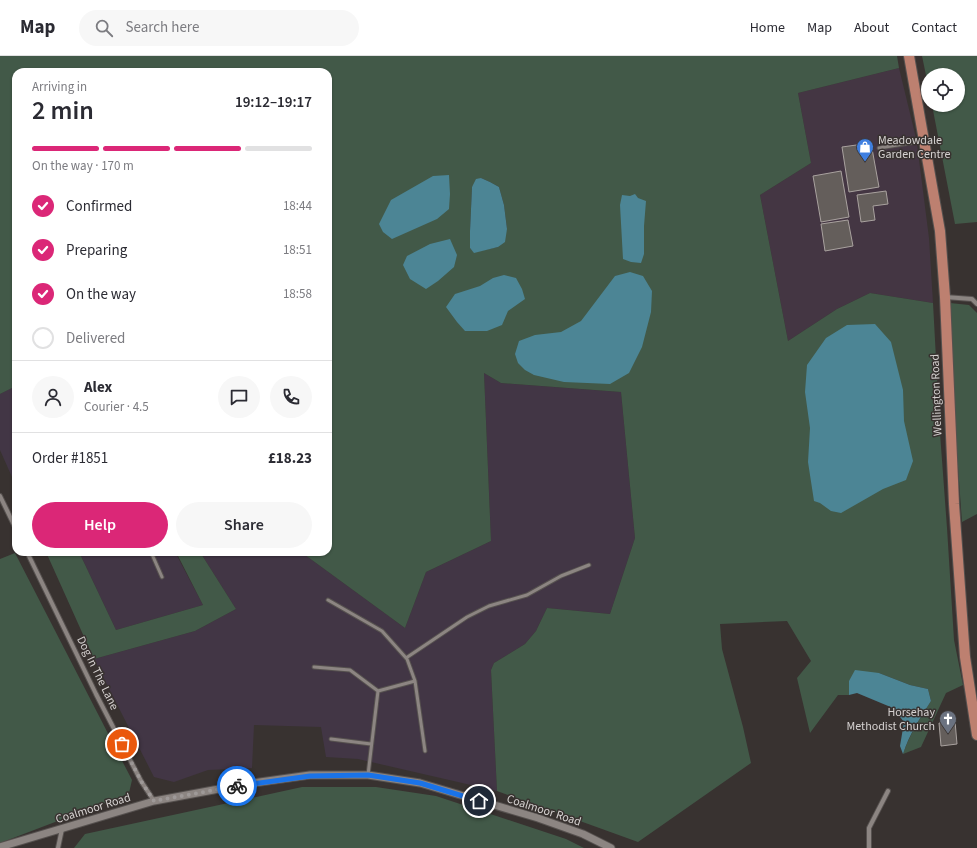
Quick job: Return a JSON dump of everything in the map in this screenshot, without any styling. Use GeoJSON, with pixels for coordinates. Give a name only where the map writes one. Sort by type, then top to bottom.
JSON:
{"type":"FeatureCollection","features":[{"type":"Feature","properties":{"kind":"main road","name":"Wellington Road"},"geometry":{"type":"LineString","coordinates":[[909,56],[940,230],[945,297],[954,504],[965,657],[977,735]]}},
{"type":"Feature","properties":{"kind":"street"},"geometry":{"type":"LineString","coordinates":[[945,297],[972,299],[977,304]]}},
{"type":"Feature","properties":{"kind":"street"},"geometry":{"type":"LineString","coordinates":[[0,496],[12,520]]}},
{"type":"Feature","properties":{"kind":"street","name":"Dog In The Lane"},"geometry":{"type":"LineString","coordinates":[[29,556],[141,781],[154,801]]}},
{"type":"Feature","properties":{"kind":"street","name":"Coalmoor Road"},"geometry":{"type":"LineString","coordinates":[[0,847],[154,801],[246,784],[310,776],[368,775],[420,783],[538,818],[583,834],[611,848]]}},
{"type":"Feature","properties":{"kind":"street"},"geometry":{"type":"LineString","coordinates":[[869,848],[869,828],[888,791]]}},
{"type":"Feature","properties":{"kind":"street"},"geometry":{"type":"LineString","coordinates":[[58,848],[62,828]]}},
{"type":"Feature","properties":{"kind":"lane"},"geometry":{"type":"LineString","coordinates":[[879,148],[924,140]]}},
{"type":"Feature","properties":{"kind":"lane"},"geometry":{"type":"LineString","coordinates":[[153,556],[162,578]]}},
{"type":"Feature","properties":{"kind":"lane"},"geometry":{"type":"LineString","coordinates":[[406,658],[467,617],[489,606],[527,594],[561,576],[589,565]]}},
{"type":"Feature","properties":{"kind":"lane"},"geometry":{"type":"LineString","coordinates":[[328,600],[382,632],[406,658],[415,681],[425,751]]}},
{"type":"Feature","properties":{"kind":"lane"},"geometry":{"type":"LineString","coordinates":[[314,666],[350,670],[378,691]]}},
{"type":"Feature","properties":{"kind":"lane"},"geometry":{"type":"LineString","coordinates":[[378,691],[415,681]]}},
{"type":"Feature","properties":{"kind":"lane"},"geometry":{"type":"LineString","coordinates":[[368,775],[378,691]]}},
{"type":"Feature","properties":{"kind":"lane"},"geometry":{"type":"LineString","coordinates":[[331,738],[372,744]]}},
{"type":"Feature","properties":{"kind":"shaded area"},"geometry":{"type":"Polygon","coordinates":[[[899,68],[917,144],[929,238],[933,303],[870,293],[837,309],[788,341],[760,195],[811,163],[798,93],[899,68]]]}},
{"type":"Feature","properties":{"kind":"shaded area"},"geometry":{"type":"Polygon","coordinates":[[[484,373],[501,383],[621,392],[635,538],[610,614],[547,608],[536,631],[525,644],[494,663],[491,670],[497,791],[358,759],[326,757],[321,727],[254,725],[252,768],[208,770],[174,782],[154,777],[94,659],[195,631],[236,609],[203,556],[306,556],[405,628],[426,572],[491,541],[484,373]]]}},
{"type":"Feature","properties":{"kind":"shaded area"},"geometry":{"type":"Polygon","coordinates":[[[12,388],[12,477],[0,450],[0,394],[12,388]]]}},
{"type":"Feature","properties":{"kind":"shaded area"},"geometry":{"type":"Polygon","coordinates":[[[81,556],[177,556],[203,605],[116,630],[81,556]]]}},
{"type":"Feature","properties":{"kind":"green space"},"geometry":{"type":"Polygon","coordinates":[[[0,56],[897,56],[899,68],[798,93],[811,163],[760,195],[788,341],[837,309],[870,293],[933,303],[954,640],[963,685],[946,693],[921,747],[903,754],[919,720],[931,701],[928,689],[910,685],[879,673],[849,681],[849,695],[838,695],[810,733],[797,678],[811,661],[787,621],[720,624],[722,649],[751,763],[638,842],[497,791],[491,670],[494,663],[525,644],[536,631],[547,608],[610,614],[635,538],[621,392],[501,383],[484,373],[491,541],[426,572],[405,628],[306,556],[332,556],[332,68],[12,68],[12,388],[0,394],[0,56]],[[481,178],[472,187],[470,248],[474,252],[498,247],[507,229],[504,205],[499,187],[481,178]]]}},
{"type":"Feature","properties":{"kind":"green space"},"geometry":{"type":"Polygon","coordinates":[[[922,56],[977,56],[977,222],[955,224],[933,112],[965,112],[965,68],[924,68],[922,56]]]}},
{"type":"Feature","properties":{"kind":"green space"},"geometry":{"type":"Polygon","coordinates":[[[950,303],[969,305],[977,313],[977,514],[962,522],[957,453],[950,303]]]}},
{"type":"Feature","properties":{"kind":"green space"},"geometry":{"type":"Polygon","coordinates":[[[12,554],[12,556],[17,556],[132,780],[129,793],[0,843],[0,559],[12,554]]]}},
{"type":"Feature","properties":{"kind":"green space"},"geometry":{"type":"Polygon","coordinates":[[[48,556],[81,556],[116,630],[203,605],[178,556],[203,556],[236,609],[195,631],[94,659],[48,556]]]}},
{"type":"Feature","properties":{"kind":"green space"},"geometry":{"type":"Polygon","coordinates":[[[302,787],[376,787],[436,796],[566,839],[584,848],[74,848],[85,834],[302,787]]]}},
{"type":"Feature","properties":{"kind":"water"},"geometry":{"type":"Polygon","coordinates":[[[449,175],[449,209],[437,219],[392,239],[383,232],[379,224],[391,200],[433,176],[449,175]]]}},
{"type":"Feature","properties":{"kind":"water"},"geometry":{"type":"Polygon","coordinates":[[[481,178],[499,187],[504,205],[507,229],[505,242],[498,247],[474,253],[470,248],[472,187],[476,179],[481,178]]]}},
{"type":"Feature","properties":{"kind":"water"},"geometry":{"type":"Polygon","coordinates":[[[635,194],[638,198],[646,201],[644,254],[641,263],[623,259],[620,205],[622,195],[630,196],[635,194]]]}},
{"type":"Feature","properties":{"kind":"water"},"geometry":{"type":"Polygon","coordinates":[[[450,239],[457,255],[454,267],[426,289],[410,279],[403,265],[407,256],[430,244],[450,239]]]}},
{"type":"Feature","properties":{"kind":"water"},"geometry":{"type":"Polygon","coordinates":[[[630,272],[643,276],[652,291],[651,312],[642,347],[629,373],[610,384],[564,382],[534,375],[525,370],[518,363],[515,354],[519,341],[535,335],[561,332],[581,321],[615,276],[630,272]]]}},
{"type":"Feature","properties":{"kind":"water"},"geometry":{"type":"Polygon","coordinates":[[[504,275],[516,278],[525,299],[508,311],[502,325],[487,331],[465,331],[446,307],[455,294],[480,286],[493,278],[504,275]]]}},
{"type":"Feature","properties":{"kind":"water"},"geometry":{"type":"Polygon","coordinates":[[[875,324],[891,342],[903,390],[904,421],[913,461],[906,480],[883,489],[841,513],[831,511],[820,503],[814,501],[808,462],[810,428],[805,392],[807,365],[826,338],[847,325],[875,324]]]}},
{"type":"Feature","properties":{"kind":"water"},"geometry":{"type":"Polygon","coordinates":[[[855,670],[879,673],[910,685],[928,689],[931,701],[912,733],[903,754],[900,746],[904,722],[893,708],[857,693],[849,695],[849,681],[855,670]]]}},
{"type":"Feature","properties":{"kind":"building"},"geometry":{"type":"Polygon","coordinates":[[[871,143],[879,187],[849,192],[842,147],[871,143]]]}},
{"type":"Feature","properties":{"kind":"building"},"geometry":{"type":"Polygon","coordinates":[[[841,171],[849,217],[821,222],[813,176],[841,171]]]}},
{"type":"Feature","properties":{"kind":"building"},"geometry":{"type":"Polygon","coordinates":[[[886,191],[888,204],[873,206],[875,220],[861,222],[857,195],[886,191]]]}},
{"type":"Feature","properties":{"kind":"building"},"geometry":{"type":"Polygon","coordinates":[[[848,220],[853,246],[825,251],[821,224],[848,220]]]}},
{"type":"Feature","properties":{"kind":"building","name":"Horsehay Methodist Church"},"geometry":{"type":"Polygon","coordinates":[[[955,721],[957,744],[941,746],[939,723],[955,721]]]}},
{"type":"Feature","properties":{"kind":"way so far"},"geometry":{"type":"LineString","coordinates":[[122,744],[141,781],[154,801],[237,786]]}},
{"type":"Feature","properties":{"kind":"place","name":"Meadowdale Garden Centre"},"geometry":{"type":"Point","coordinates":[865,162]}},
{"type":"Feature","properties":{"kind":"place","name":"Horsehay Methodist Church"},"geometry":{"type":"Point","coordinates":[948,734]}},
{"type":"Feature","properties":{"kind":"route"},"geometry":{"type":"LineString","coordinates":[[237,786],[310,776],[368,775],[420,783],[479,801]]}}]}
